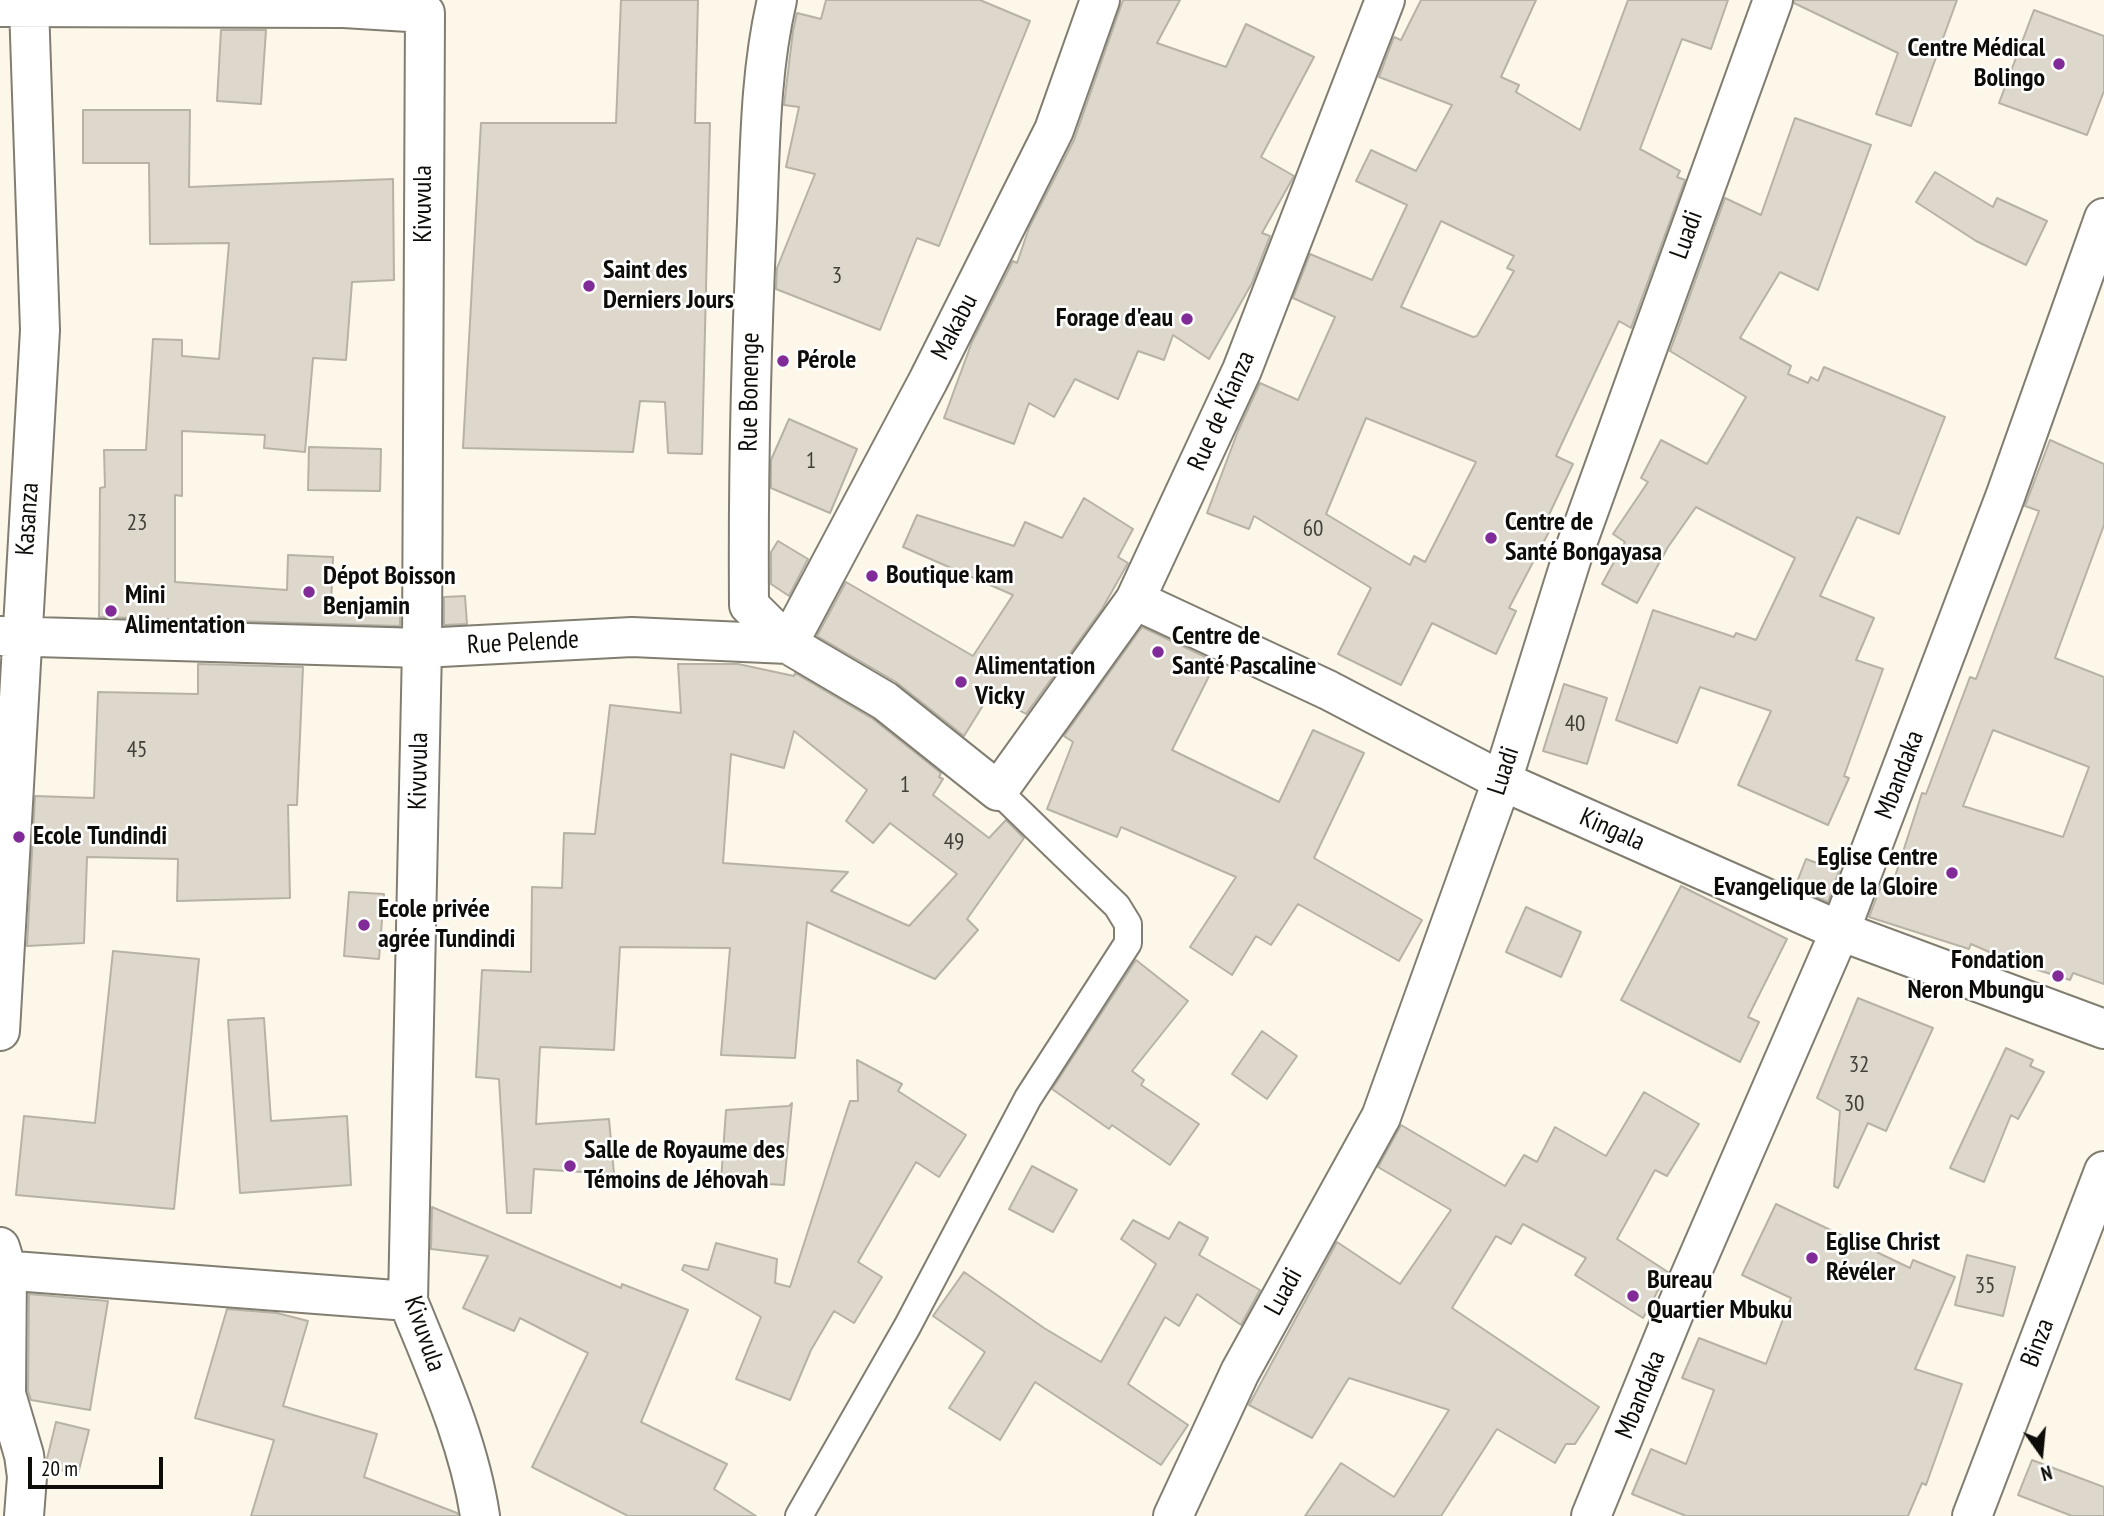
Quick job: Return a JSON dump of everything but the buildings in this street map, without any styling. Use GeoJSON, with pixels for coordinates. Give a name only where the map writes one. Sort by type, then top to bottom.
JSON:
{"type":"FeatureCollection","features":[{"type":"Feature","properties":{"kind":"street","name":"Rue Bonenge"},"geometry":{"type":"LineString","coordinates":[[777,0],[768,37],[748,380],[749,605],[788,644]]}},
{"type":"Feature","properties":{"kind":"street","name":"Makabu"},"geometry":{"type":"LineString","coordinates":[[788,644],[928,381],[1054,130],[1100,0]]}},
{"type":"Feature","properties":{"kind":"street","name":"Rue de Kianza"},"geometry":{"type":"LineString","coordinates":[[998,791],[1135,600],[1242,370],[1385,0]]}},
{"type":"Feature","properties":{"kind":"street","name":"Luadi"},"geometry":{"type":"LineString","coordinates":[[1173,1516],[1240,1372],[1381,1117],[1502,781],[1572,557],[1773,0]]}},
{"type":"Feature","properties":{"kind":"street","name":"Kivuvula"},"geometry":{"type":"LineString","coordinates":[[14,6],[344,8],[425,13],[422,648],[408,1301],[437,1372],[469,1467],[480,1516]]}},
{"type":"Feature","properties":{"kind":"street","name":"Kasanza"},"geometry":{"type":"LineString","coordinates":[[0,1031],[10,637],[40,330],[14,6]]}},
{"type":"Feature","properties":{"kind":"street","name":"Mbandaka"},"geometry":{"type":"LineString","coordinates":[[1591,1516],[1674,1313],[1840,931],[2006,497],[2104,218]]}},
{"type":"Feature","properties":{"kind":"street","name":"Kingala"},"geometry":{"type":"LineString","coordinates":[[1135,600],[1328,690],[1502,781],[1840,931],[2104,1029]]}},
{"type":"Feature","properties":{"kind":"street","name":"Rue Pelende"},"geometry":{"type":"LineString","coordinates":[[10,637],[422,648],[632,637],[788,644],[885,701],[998,791]]}},
{"type":"Feature","properties":{"kind":"street","name":"Binza"},"geometry":{"type":"LineString","coordinates":[[1972,1516],[2104,1171]]}},
{"type":"Feature","properties":{"kind":"street"},"geometry":{"type":"LineString","coordinates":[[24,1516],[27,1476],[24,1455],[6,1394],[2,1263],[408,1301]]}},
{"type":"Feature","properties":{"kind":"lane"},"geometry":{"type":"LineString","coordinates":[[799,1516],[906,1327],[1028,1098],[1128,943],[1128,925],[1117,906],[998,791]]}},
{"type":"Feature","properties":{"kind":"place","name":"Centre Médical Bolingo"},"geometry":{"type":"Point","coordinates":[2059,64]}},
{"type":"Feature","properties":{"kind":"place","name":"Saint des Derniers Jours"},"geometry":{"type":"Point","coordinates":[589,286]}},
{"type":"Feature","properties":{"kind":"place","name":"Forage d'eau"},"geometry":{"type":"Point","coordinates":[1187,319]}},
{"type":"Feature","properties":{"kind":"place","name":"Pérole"},"geometry":{"type":"Point","coordinates":[783,361]}},
{"type":"Feature","properties":{"kind":"place","name":"Centre de Santé Bongayasa"},"geometry":{"type":"Point","coordinates":[1491,538]}},
{"type":"Feature","properties":{"kind":"place","name":"Boutique kam"},"geometry":{"type":"Point","coordinates":[872,576]}},
{"type":"Feature","properties":{"kind":"place","name":"Dépot Boisson Benjamin"},"geometry":{"type":"Point","coordinates":[309,592]}},
{"type":"Feature","properties":{"kind":"place","name":"Mini Alimentation"},"geometry":{"type":"Point","coordinates":[111,611]}},
{"type":"Feature","properties":{"kind":"place","name":"Centre de Santé Pascaline"},"geometry":{"type":"Point","coordinates":[1158,652]}},
{"type":"Feature","properties":{"kind":"place","name":"Alimentation Vicky"},"geometry":{"type":"Point","coordinates":[961,682]}},
{"type":"Feature","properties":{"kind":"place","name":"Ecole Tundindi"},"geometry":{"type":"Point","coordinates":[19,837]}},
{"type":"Feature","properties":{"kind":"place","name":"Eglise Centre Evangelique de la Gloire"},"geometry":{"type":"Point","coordinates":[1952,873]}},
{"type":"Feature","properties":{"kind":"place","name":"Ecole privée agrée Tundindi"},"geometry":{"type":"Point","coordinates":[364,925]}},
{"type":"Feature","properties":{"kind":"place","name":"Fondation Neron Mbungu"},"geometry":{"type":"Point","coordinates":[2058,976]}},
{"type":"Feature","properties":{"kind":"place","name":"Salle de Royaume des Témoins de Jéhovah"},"geometry":{"type":"Point","coordinates":[570,1166]}},
{"type":"Feature","properties":{"kind":"place","name":"Eglise Christ Révéler"},"geometry":{"type":"Point","coordinates":[1812,1258]}},
{"type":"Feature","properties":{"kind":"place","name":"Bureau Quartier Mbuku"},"geometry":{"type":"Point","coordinates":[1633,1296]}}]}
